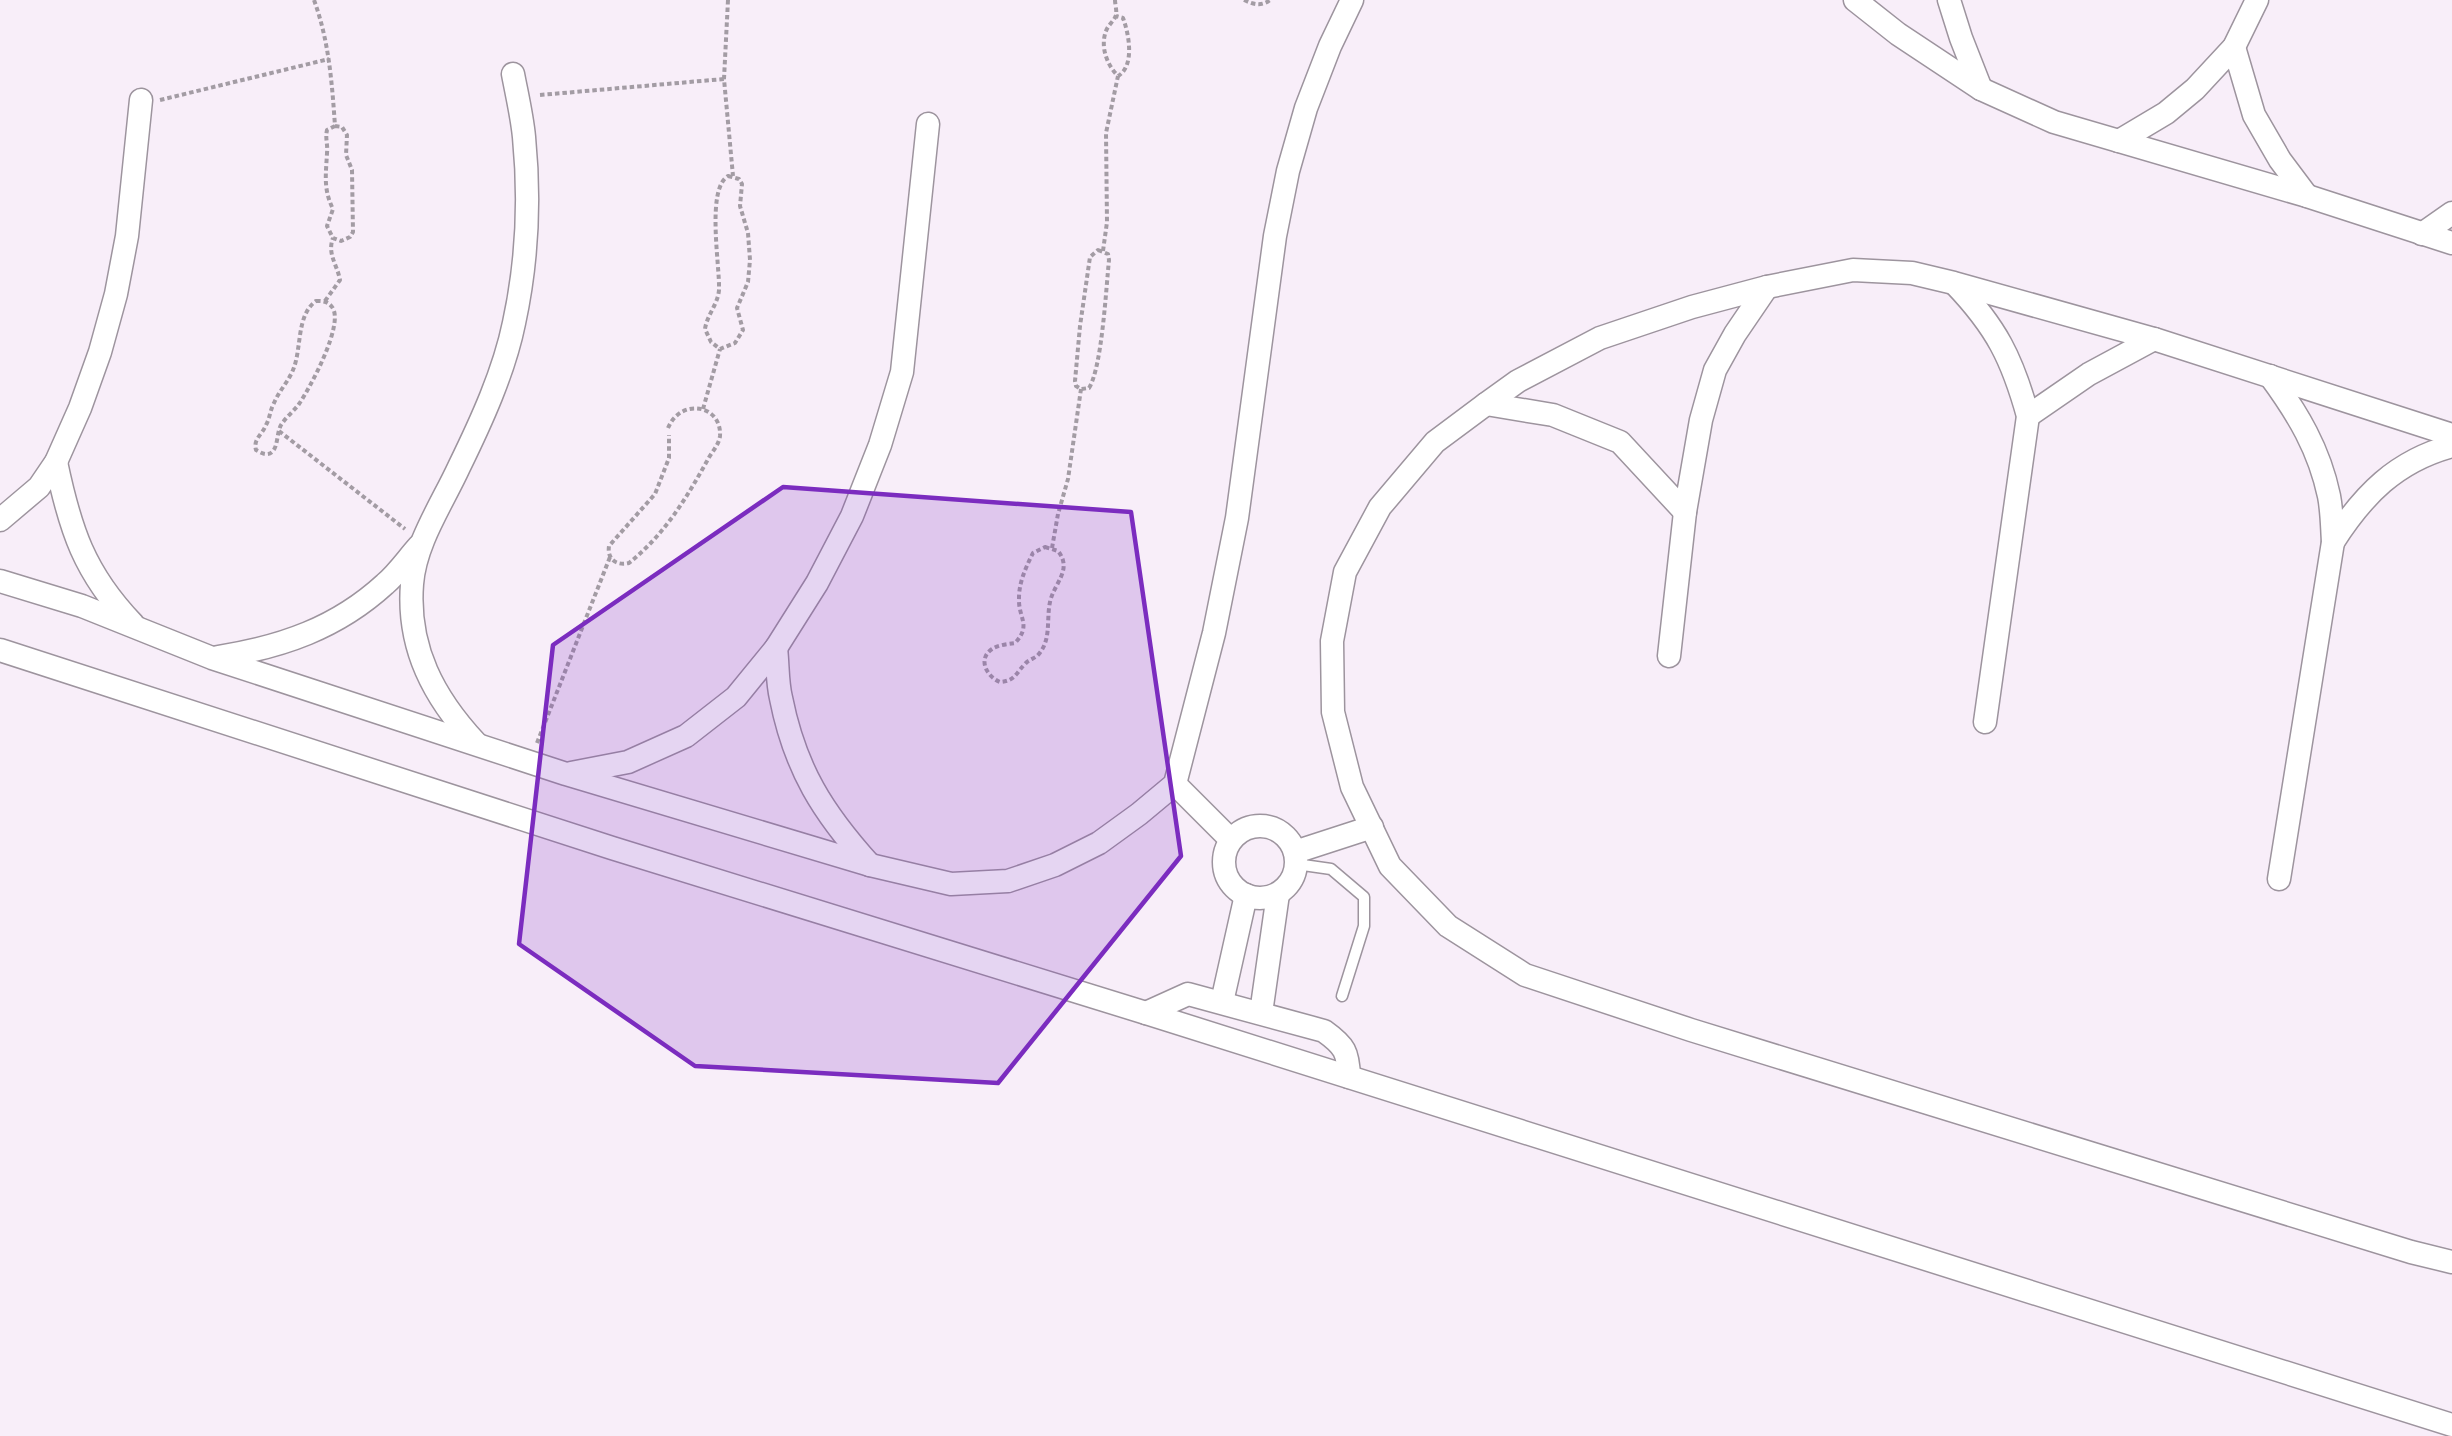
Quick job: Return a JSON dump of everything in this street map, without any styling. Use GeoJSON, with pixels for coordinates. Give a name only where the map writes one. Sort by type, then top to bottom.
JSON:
{"type":"FeatureCollection","features":[{"type":"Feature","properties":{"kind":"street"},"geometry":{"type":"LineString","coordinates":[[0,581],[82,606],[212,658],[566,774],[870,866],[951,884],[1008,881],[1055,865],[1099,843],[1175,784],[1214,633],[1238,518],[1275,236],[1287,171],[1306,108],[1330,46],[1352,0]]}},
{"type":"Feature","properties":{"kind":"street"},"geometry":{"type":"LineString","coordinates":[[1855,0],[1898,34],[1981,89],[2054,122],[2307,196],[2452,243]]}},
{"type":"Feature","properties":{"kind":"street"},"geometry":{"type":"LineString","coordinates":[[1949,0],[1981,89]]}},
{"type":"Feature","properties":{"kind":"street"},"geometry":{"type":"LineString","coordinates":[[2119,141],[2166,113],[2195,89],[2234,47],[2257,0]]}},
{"type":"Feature","properties":{"kind":"street"},"geometry":{"type":"LineString","coordinates":[[2234,47],[2254,115],[2268,141],[2307,196]]}},
{"type":"Feature","properties":{"kind":"street"},"geometry":{"type":"LineString","coordinates":[[477,744],[452,718],[433,688],[419,654],[412,619],[412,583],[422,542],[481,418],[514,324],[524,262],[527,199],[524,136],[513,74]]}},
{"type":"Feature","properties":{"kind":"street"},"geometry":{"type":"LineString","coordinates":[[0,520],[39,487],[56,462],[84,397],[100,352],[116,294],[127,236],[141,103]]}},
{"type":"Feature","properties":{"kind":"street"},"geometry":{"type":"LineString","coordinates":[[566,774],[628,762],[686,736],[736,697],[776,648],[817,583],[852,516],[880,445],[902,372],[928,124]]}},
{"type":"Feature","properties":{"kind":"street"},"geometry":{"type":"LineString","coordinates":[[2422,234],[2452,213]]}},
{"type":"Feature","properties":{"kind":"street"},"geometry":{"type":"LineString","coordinates":[[2452,435],[2154,339],[1954,283],[1912,273],[1853,270],[1767,287],[1692,307],[1600,338],[1518,381],[1435,442],[1380,507],[1345,572],[1332,641],[1332,712],[1352,787],[1390,866],[1448,926],[1525,975],[1703,1033],[2400,1248],[2452,1262]]}},
{"type":"Feature","properties":{"kind":"street"},"geometry":{"type":"LineString","coordinates":[[1954,283],[1980,311],[2002,343],[2018,378],[2028,416],[1985,722]]}},
{"type":"Feature","properties":{"kind":"street"},"geometry":{"type":"LineString","coordinates":[[1669,656],[1684,512],[1701,420],[1714,370],[1767,287]]}},
{"type":"Feature","properties":{"kind":"street"},"geometry":{"type":"LineString","coordinates":[[2028,416],[2089,374],[2154,339]]}},
{"type":"Feature","properties":{"kind":"street"},"geometry":{"type":"LineString","coordinates":[[2270,376],[2297,413],[2317,453],[2330,497],[2333,542],[2279,879]]}},
{"type":"Feature","properties":{"kind":"street"},"geometry":{"type":"LineString","coordinates":[[1486,404],[1553,415],[1620,442],[1684,512]]}},
{"type":"Feature","properties":{"kind":"street"},"geometry":{"type":"LineString","coordinates":[[2333,542],[2352,513],[2376,487],[2404,466],[2436,450],[2452,446]]}},
{"type":"Feature","properties":{"kind":"street"},"geometry":{"type":"LineString","coordinates":[[56,462],[70,525],[82,554],[116,606],[138,629]]}},
{"type":"Feature","properties":{"kind":"street"},"geometry":{"type":"LineString","coordinates":[[212,658],[260,651],[296,639],[348,613],[386,584],[422,542]]}},
{"type":"Feature","properties":{"kind":"street"},"geometry":{"type":"LineString","coordinates":[[776,648],[780,696],[799,761],[811,788],[838,829],[870,866]]}},
{"type":"Feature","properties":{"kind":"street"},"geometry":{"type":"LineString","coordinates":[[0,650],[600,844],[1146,1012],[2452,1425]]}},
{"type":"Feature","properties":{"kind":"street"},"geometry":{"type":"LineString","coordinates":[[1175,784],[1231,840]]}},
{"type":"Feature","properties":{"kind":"street"},"geometry":{"type":"LineString","coordinates":[[1259,825],[1275,828],[1288,838],[1295,858],[1296,868],[1290,883],[1278,894],[1262,898],[1246,895],[1233,885],[1226,871],[1225,855],[1231,840],[1243,830],[1259,825]]}},
{"type":"Feature","properties":{"kind":"street"},"geometry":{"type":"LineString","coordinates":[[1295,858],[1372,827]]}},
{"type":"Feature","properties":{"kind":"street"},"geometry":{"type":"LineString","coordinates":[[1261,1013],[1278,894]]}},
{"type":"Feature","properties":{"kind":"street"},"geometry":{"type":"LineString","coordinates":[[1222,1002],[1246,895]]}},
{"type":"Feature","properties":{"kind":"street"},"geometry":{"type":"LineString","coordinates":[[1146,1012],[1188,994],[1324,1031],[1339,1042],[1348,1055],[1349,1077]]}},
{"type":"Feature","properties":{"kind":"lane"},"geometry":{"type":"LineString","coordinates":[[1295,858],[1331,869],[1350,882],[1364,897],[1364,926],[1342,996]]}},
{"type":"Feature","properties":{"kind":"path"},"geometry":{"type":"LineString","coordinates":[[314,0],[329,59],[336,126]]}},
{"type":"Feature","properties":{"kind":"path"},"geometry":{"type":"LineString","coordinates":[[728,0],[724,79],[733,176]]}},
{"type":"Feature","properties":{"kind":"path"},"geometry":{"type":"LineString","coordinates":[[1115,0],[1116,16],[1106,31],[1104,52],[1112,70],[1118,76]]}},
{"type":"Feature","properties":{"kind":"path"},"geometry":{"type":"LineString","coordinates":[[1244,0],[1254,4],[1265,4],[1270,0]]}},
{"type":"Feature","properties":{"kind":"path"},"geometry":{"type":"LineString","coordinates":[[1103,251],[1107,222],[1106,133],[1118,76],[1126,67],[1129,39],[1123,18],[1116,16]]}},
{"type":"Feature","properties":{"kind":"path"},"geometry":{"type":"LineString","coordinates":[[141,103],[329,59]]}},
{"type":"Feature","properties":{"kind":"path"},"geometry":{"type":"LineString","coordinates":[[517,97],[724,79]]}},
{"type":"Feature","properties":{"kind":"path"},"geometry":{"type":"LineString","coordinates":[[336,126],[342,128],[347,135],[346,155],[352,170],[353,232],[350,237],[340,241],[333,238],[327,226],[333,209],[326,195],[325,138],[327,130],[336,126]]}},
{"type":"Feature","properties":{"kind":"path"},"geometry":{"type":"LineString","coordinates":[[720,349],[735,344],[743,330],[737,309],[748,282],[749,269],[748,233],[740,206],[742,184],[733,176]]}},
{"type":"Feature","properties":{"kind":"path"},"geometry":{"type":"LineString","coordinates":[[720,349],[711,342],[705,329],[719,291],[717,201],[722,181],[733,176]]}},
{"type":"Feature","properties":{"kind":"path"},"geometry":{"type":"LineString","coordinates":[[326,301],[340,280],[338,268],[330,254],[329,247],[333,238]]}},
{"type":"Feature","properties":{"kind":"path"},"geometry":{"type":"LineString","coordinates":[[1103,251],[1108,254],[1109,260],[1095,375],[1089,388],[1082,389],[1075,384],[1075,373],[1090,257],[1093,252],[1103,251]]}},
{"type":"Feature","properties":{"kind":"path"},"geometry":{"type":"LineString","coordinates":[[316,301],[326,301],[333,307],[336,316],[331,338],[300,403],[282,424],[279,431],[273,451],[261,454],[256,450],[255,441],[267,425],[273,404],[294,369],[308,306],[316,301]]}},
{"type":"Feature","properties":{"kind":"path"},"geometry":{"type":"LineString","coordinates":[[703,409],[720,349]]}},
{"type":"Feature","properties":{"kind":"path"},"geometry":{"type":"LineString","coordinates":[[1052,548],[1058,514],[1068,479],[1082,389]]}},
{"type":"Feature","properties":{"kind":"path"},"geometry":{"type":"LineString","coordinates":[[668,428],[677,413],[685,409],[703,409],[710,413],[718,424],[720,436],[671,520],[645,550],[629,563],[622,565],[610,556],[608,551],[611,541],[636,518],[655,494],[669,458],[669,435]]}},
{"type":"Feature","properties":{"kind":"path"},"geometry":{"type":"LineString","coordinates":[[279,431],[422,542]]}},
{"type":"Feature","properties":{"kind":"path"},"geometry":{"type":"LineString","coordinates":[[1052,548],[1062,556],[1064,571],[1050,601],[1047,639],[1037,655],[1025,663],[1014,678],[1000,682],[993,679],[984,666],[989,651],[995,647],[1015,643],[1024,631],[1019,597],[1027,565],[1039,549],[1052,548]]}},
{"type":"Feature","properties":{"kind":"path"},"geometry":{"type":"LineString","coordinates":[[530,762],[610,556]]}},
{"type":"Feature","properties":{"kind":"highlighted area"},"geometry":{"type":"Polygon","coordinates":[[[783,487],[1131,512],[1181,856],[998,1083],[695,1066],[519,944],[553,645],[783,487]]]}}]}
